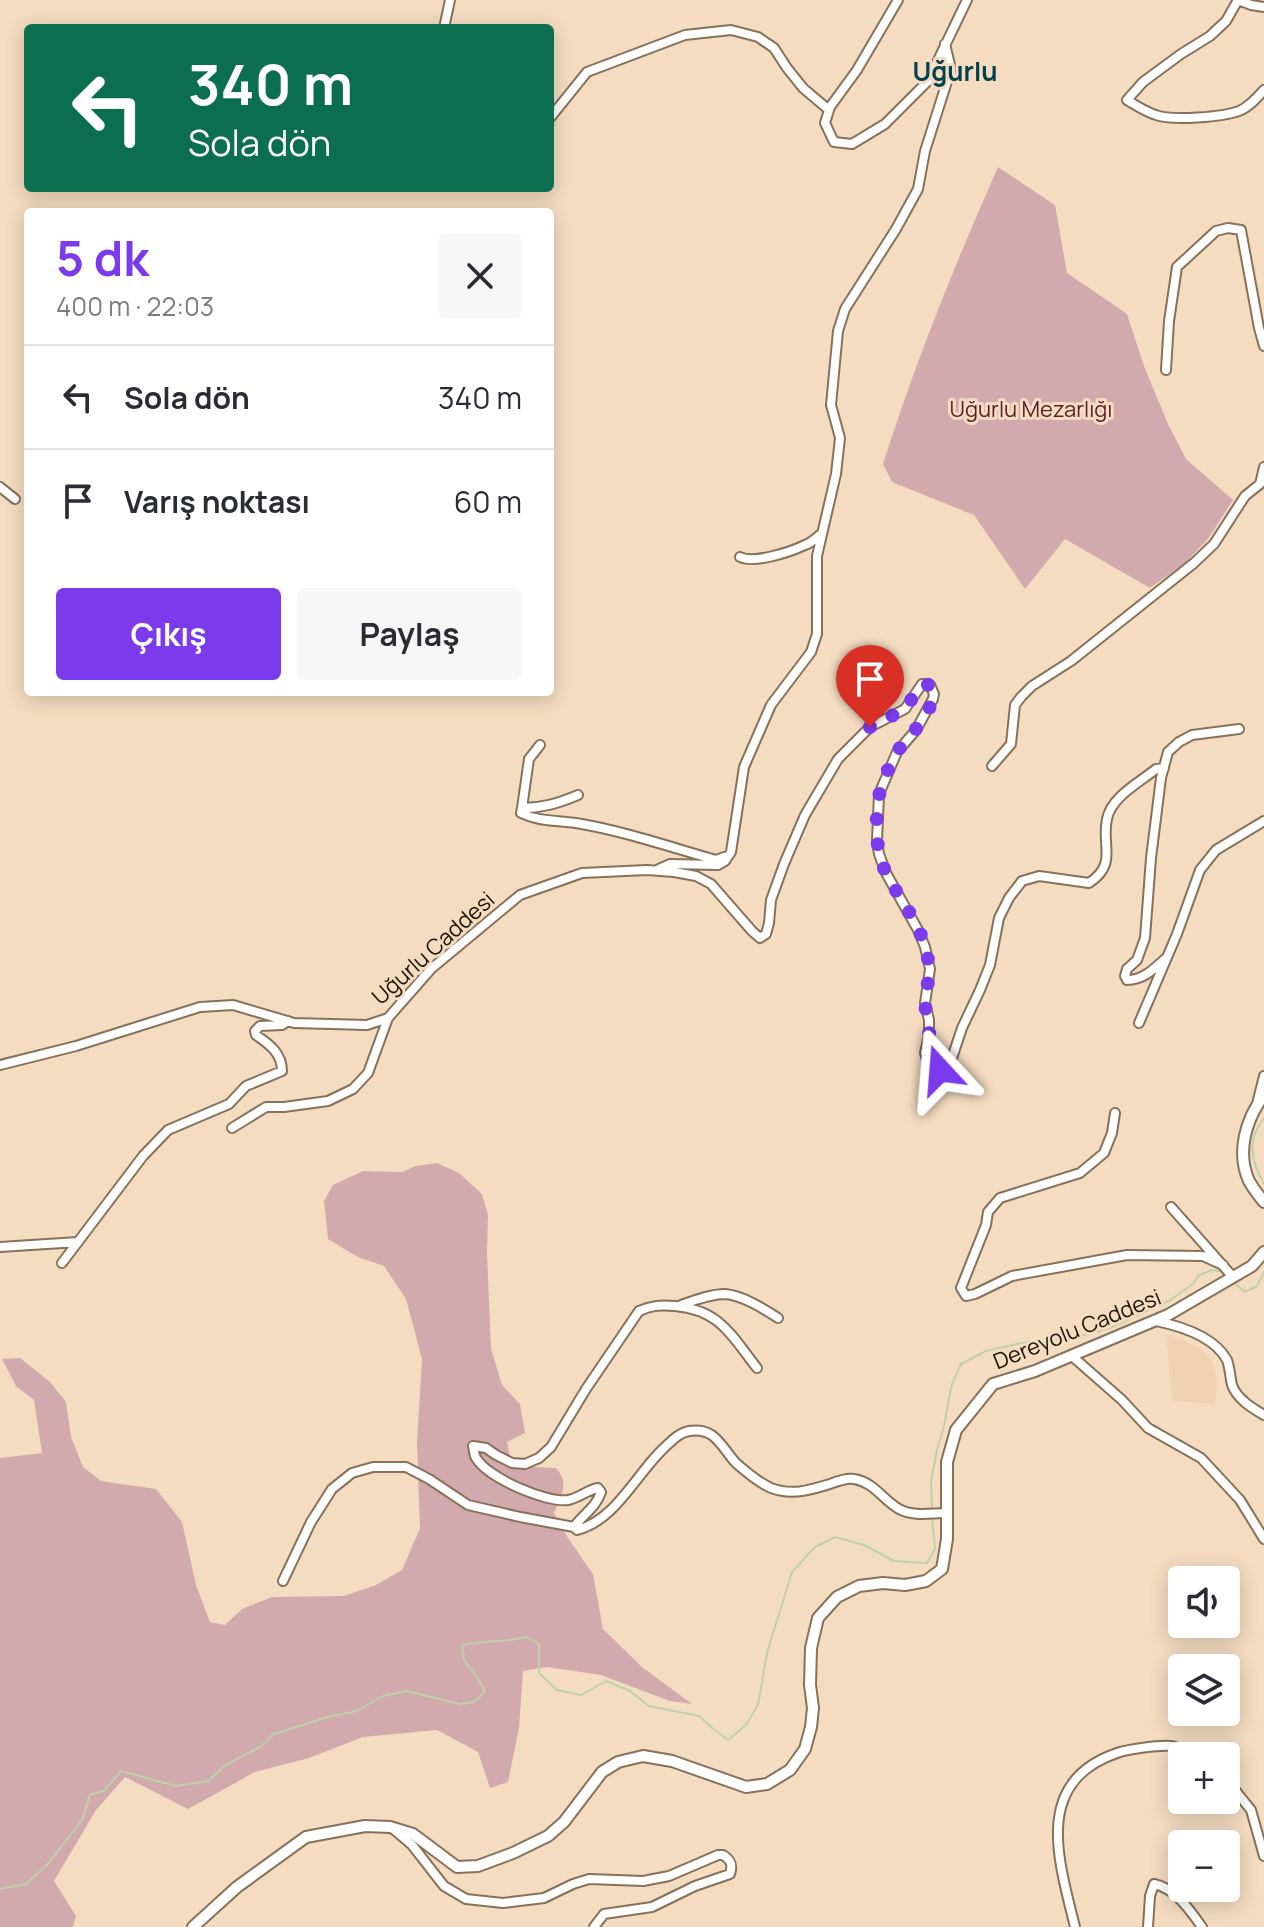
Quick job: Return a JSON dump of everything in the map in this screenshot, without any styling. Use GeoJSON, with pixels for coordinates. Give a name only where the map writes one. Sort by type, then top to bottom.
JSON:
{"type":"FeatureCollection","features":[{"type":"Feature","properties":{"kind":"main road"},"geometry":{"type":"LineString","coordinates":[[1260,1100],[1247,1126],[1243,1146],[1249,1180],[1264,1202]]}},
{"type":"Feature","properties":{"kind":"main road","name":"Dereyolu Caddesi"},"geometry":{"type":"LineString","coordinates":[[390,1827],[413,1834],[457,1867],[478,1866],[548,1836],[564,1822],[602,1772],[618,1762],[643,1756],[672,1761],[746,1787],[767,1784],[790,1770],[805,1749],[811,1727],[811,1648],[818,1618],[837,1597],[859,1586],[883,1583],[905,1585],[926,1581],[942,1569],[947,1539],[942,1513],[947,1462],[956,1430],[993,1384],[1156,1321],[1252,1266],[1264,1252]]}},
{"type":"Feature","properties":{"kind":"main road"},"geometry":{"type":"LineString","coordinates":[[193,1927],[237,1887],[306,1837],[365,1826],[390,1827]]}},
{"type":"Feature","properties":{"kind":"street"},"geometry":{"type":"LineString","coordinates":[[445,24],[450,0]]}},
{"type":"Feature","properties":{"kind":"street"},"geometry":{"type":"LineString","coordinates":[[898,0],[857,70],[829,110],[825,123],[834,142],[852,144],[885,124],[928,81],[967,0]]}},
{"type":"Feature","properties":{"kind":"street"},"geometry":{"type":"LineString","coordinates":[[1264,7],[1238,0],[1226,21],[1210,36],[1143,82],[1127,100],[1160,117],[1211,116],[1240,111],[1264,90]]}},
{"type":"Feature","properties":{"kind":"street"},"geometry":{"type":"LineString","coordinates":[[554,113],[587,72],[685,35],[731,30],[758,37],[774,48],[803,88],[829,110]]}},
{"type":"Feature","properties":{"kind":"street"},"geometry":{"type":"LineString","coordinates":[[656,870],[670,864],[718,865],[729,855],[744,767],[771,705],[811,652],[817,634],[817,556],[836,474],[840,438],[831,405],[838,331],[845,309],[918,189],[925,151],[951,69],[945,44]]}},
{"type":"Feature","properties":{"kind":"street"},"geometry":{"type":"LineString","coordinates":[[1166,370],[1177,267],[1216,231],[1228,228],[1241,230],[1264,346]]}},
{"type":"Feature","properties":{"kind":"street"},"geometry":{"type":"LineString","coordinates":[[992,766],[1011,744],[1015,705],[1021,697],[1194,563],[1214,544],[1245,496],[1260,484],[1264,467]]}},
{"type":"Feature","properties":{"kind":"street"},"geometry":{"type":"LineString","coordinates":[[0,487],[15,499]]}},
{"type":"Feature","properties":{"kind":"street"},"geometry":{"type":"LineString","coordinates":[[740,557],[749,561],[774,555],[807,545],[822,533]]}},
{"type":"Feature","properties":{"kind":"street"},"geometry":{"type":"LineString","coordinates":[[656,870],[696,876],[711,884],[752,931],[760,938],[766,934],[771,900],[784,864],[805,815],[838,759],[870,727],[905,709],[922,684],[930,685],[934,694],[929,708],[916,730],[897,752],[879,794],[877,841],[886,873],[925,947],[930,969],[925,1003],[929,1020],[925,1053],[929,1064],[940,1070],[952,1058],[980,990],[990,965],[999,918],[1009,898],[1022,881],[1039,876],[1089,883],[1096,879],[1102,873],[1106,860],[1107,817],[1116,801],[1156,769],[1164,768]]}},
{"type":"Feature","properties":{"kind":"street"},"geometry":{"type":"LineString","coordinates":[[1167,957],[1150,973],[1127,980],[1127,969],[1137,960],[1145,938],[1151,858],[1168,752],[1192,735],[1239,729]]}},
{"type":"Feature","properties":{"kind":"street"},"geometry":{"type":"LineString","coordinates":[[540,745],[529,759],[521,813],[664,844],[716,860],[729,855]]}},
{"type":"Feature","properties":{"kind":"street"},"geometry":{"type":"LineString","coordinates":[[522,808],[540,808],[578,795]]}},
{"type":"Feature","properties":{"kind":"street"},"geometry":{"type":"LineString","coordinates":[[1139,1023],[1200,870],[1216,850],[1264,821]]}},
{"type":"Feature","properties":{"kind":"street","name":"Uğurlu Caddesi"},"geometry":{"type":"LineString","coordinates":[[0,1065],[76,1046],[200,1007],[233,1005],[288,1021],[367,1025],[388,1018],[431,969],[520,895],[582,873],[656,870]]}},
{"type":"Feature","properties":{"kind":"street"},"geometry":{"type":"LineString","coordinates":[[232,1128],[266,1107],[328,1101],[353,1089],[368,1073],[388,1018]]}},
{"type":"Feature","properties":{"kind":"street"},"geometry":{"type":"LineString","coordinates":[[62,1263],[143,1156],[168,1130],[229,1104],[246,1086],[282,1071],[278,1054],[255,1031],[260,1026],[282,1025],[288,1021]]}},
{"type":"Feature","properties":{"kind":"street"},"geometry":{"type":"LineString","coordinates":[[1260,1100],[1264,1076]]}},
{"type":"Feature","properties":{"kind":"street"},"geometry":{"type":"LineString","coordinates":[[1115,1113],[1112,1133],[1104,1153],[1080,1173],[1000,1198],[988,1212],[986,1225],[961,1288],[966,1296],[1012,1276],[1127,1255],[1203,1256],[1223,1265]]}},
{"type":"Feature","properties":{"kind":"street"},"geometry":{"type":"LineString","coordinates":[[1171,1207],[1233,1277]]}},
{"type":"Feature","properties":{"kind":"street"},"geometry":{"type":"LineString","coordinates":[[0,1247],[78,1242]]}},
{"type":"Feature","properties":{"kind":"street"},"geometry":{"type":"LineString","coordinates":[[677,1306],[726,1294],[755,1304],[778,1318]]}},
{"type":"Feature","properties":{"kind":"street"},"geometry":{"type":"LineString","coordinates":[[574,1527],[600,1497],[598,1488],[569,1500],[532,1493],[495,1476],[475,1457],[473,1446],[486,1448],[512,1463],[525,1464],[539,1458],[551,1447],[639,1311],[653,1304],[688,1307],[707,1313],[720,1322],[757,1368]]}},
{"type":"Feature","properties":{"kind":"street"},"geometry":{"type":"LineString","coordinates":[[1156,1321],[1175,1325],[1207,1340],[1227,1361],[1233,1387],[1240,1398],[1264,1415]]}},
{"type":"Feature","properties":{"kind":"street"},"geometry":{"type":"LineString","coordinates":[[1072,1356],[1122,1400],[1148,1428],[1201,1458],[1240,1500],[1264,1539]]}},
{"type":"Feature","properties":{"kind":"street"},"geometry":{"type":"LineString","coordinates":[[283,1581],[311,1522],[332,1489],[352,1473],[373,1467],[406,1467],[468,1505],[577,1530],[590,1527],[611,1511],[650,1461],[678,1435],[687,1431],[702,1431],[719,1440],[737,1463],[768,1487],[787,1492],[806,1492],[852,1479],[867,1483],[900,1509],[923,1515],[942,1513]]}},
{"type":"Feature","properties":{"kind":"street"},"geometry":{"type":"LineString","coordinates":[[1075,1927],[1061,1869],[1057,1832],[1062,1800],[1075,1778],[1098,1759],[1124,1750],[1168,1746]]}},
{"type":"Feature","properties":{"kind":"street"},"geometry":{"type":"LineString","coordinates":[[1240,1796],[1251,1810],[1264,1856]]}},
{"type":"Feature","properties":{"kind":"street"},"geometry":{"type":"LineString","coordinates":[[390,1827],[412,1845],[444,1886],[466,1899],[503,1903],[544,1898],[589,1879],[643,1881],[669,1876],[718,1855],[731,1861],[730,1874],[695,1886],[652,1907],[604,1914],[594,1927]]}},
{"type":"Feature","properties":{"kind":"street"},"geometry":{"type":"LineString","coordinates":[[1148,1927],[1154,1884],[1165,1886],[1191,1911],[1202,1927]]}},
{"type":"Feature","properties":{"kind":"shaded area"},"geometry":{"type":"Polygon","coordinates":[[[1166,1335],[1201,1349],[1211,1358],[1217,1378],[1215,1404],[1172,1401],[1166,1335]]]}},
{"type":"Feature","properties":{"kind":"green space","name":"Uğurlu Mezarlığı"},"geometry":{"type":"Polygon","coordinates":[[[998,167],[1055,205],[1067,273],[1127,314],[1144,366],[1186,459],[1233,500],[1208,539],[1184,564],[1150,588],[1065,539],[1025,589],[974,515],[892,482],[883,464],[936,314],[998,167]]]}},
{"type":"Feature","properties":{"kind":"green space"},"geometry":{"type":"Polygon","coordinates":[[[437,1163],[459,1173],[482,1194],[488,1215],[491,1349],[502,1385],[520,1404],[525,1433],[507,1442],[510,1457],[533,1467],[556,1468],[563,1479],[563,1490],[554,1513],[593,1574],[603,1629],[642,1667],[692,1704],[670,1701],[601,1675],[547,1667],[523,1671],[519,1728],[508,1782],[490,1788],[478,1752],[437,1730],[363,1737],[309,1758],[255,1772],[188,1809],[125,1777],[96,1810],[54,1881],[76,1916],[73,1927],[0,1927],[0,1458],[42,1453],[34,1400],[16,1386],[2,1359],[20,1358],[50,1382],[66,1402],[71,1437],[83,1467],[101,1481],[156,1489],[182,1522],[196,1585],[210,1622],[225,1625],[242,1609],[272,1597],[344,1596],[376,1585],[402,1570],[420,1528],[417,1443],[422,1359],[406,1299],[384,1266],[358,1257],[328,1239],[324,1201],[333,1185],[363,1171],[402,1172],[437,1163]]]}},
{"type":"Feature","properties":{"kind":"waterway"},"geometry":{"type":"LineString","coordinates":[[1264,1118],[1258,1126],[1252,1151],[1264,1184]]}},
{"type":"Feature","properties":{"kind":"waterway"},"geometry":{"type":"LineString","coordinates":[[932,1511],[931,1481],[937,1450],[951,1387],[961,1364],[986,1351],[1022,1343],[1066,1340],[1110,1328],[1169,1301],[1193,1284],[1198,1276],[1211,1270],[1220,1271],[1226,1276]]}},
{"type":"Feature","properties":{"kind":"waterway"},"geometry":{"type":"LineString","coordinates":[[1234,1283],[1245,1292],[1257,1286],[1264,1272]]}},
{"type":"Feature","properties":{"kind":"waterway"},"geometry":{"type":"LineString","coordinates":[[0,1889],[26,1884],[47,1865],[82,1820],[90,1795],[105,1790],[121,1771],[176,1786],[208,1781],[227,1764],[260,1747],[274,1734],[357,1711],[383,1696],[406,1691],[460,1704],[474,1702],[485,1692],[464,1660],[462,1645],[527,1637],[539,1644],[539,1673],[557,1690],[581,1695],[606,1681],[630,1691],[649,1706],[699,1716],[728,1740],[746,1725],[758,1705],[767,1653],[792,1572],[815,1547],[835,1537],[864,1545],[894,1561],[927,1563],[935,1549],[932,1518]]}},
{"type":"Feature","properties":{"kind":"district","name":"Uğurlu"},"geometry":{"type":"Point","coordinates":[955,71]}},
{"type":"Feature","properties":{"kind":"route"},"geometry":{"type":"LineString","coordinates":[[870,727],[905,709],[922,684],[930,685],[934,694],[929,708],[916,730],[897,752],[879,794],[877,841],[886,873],[925,947],[930,969],[925,1003],[929,1035],[925,1053],[929,1064],[940,1070]]}}]}
